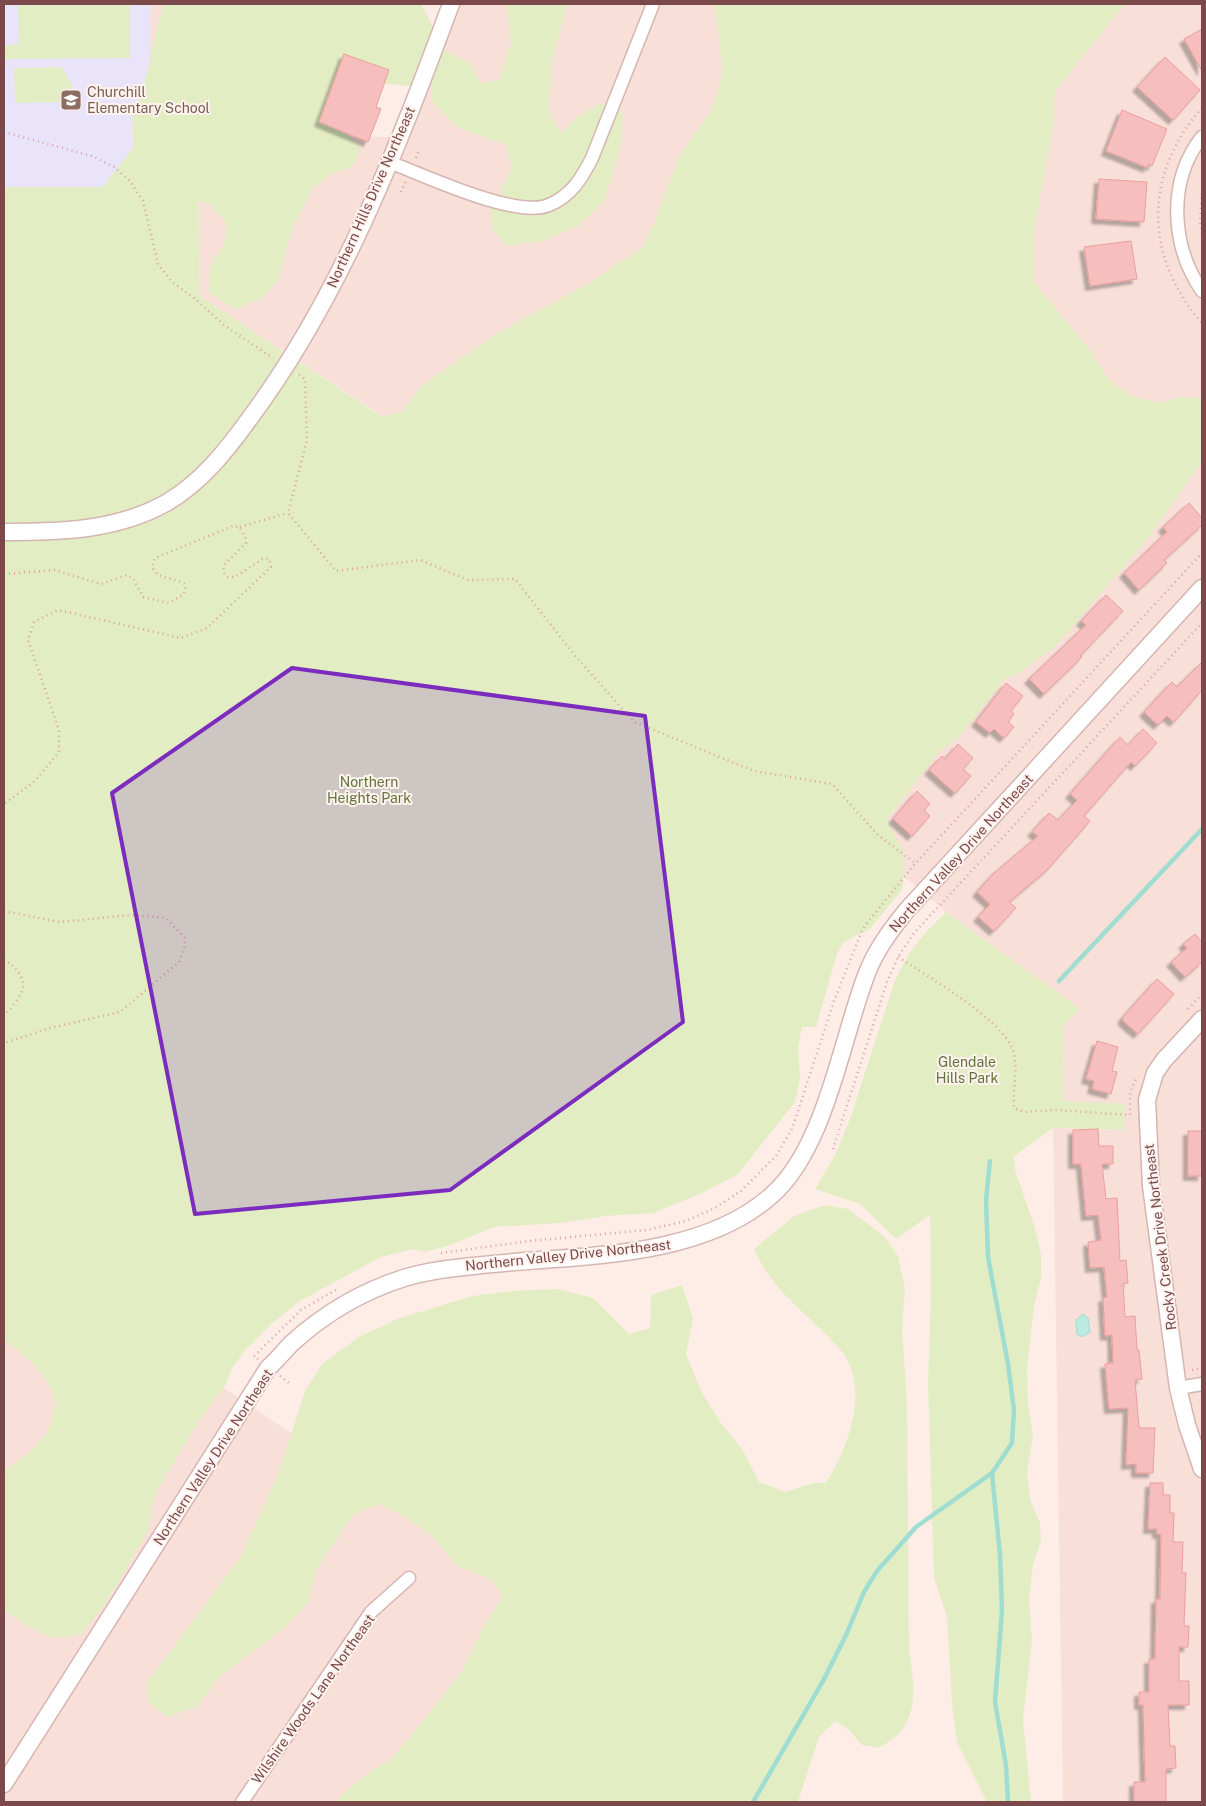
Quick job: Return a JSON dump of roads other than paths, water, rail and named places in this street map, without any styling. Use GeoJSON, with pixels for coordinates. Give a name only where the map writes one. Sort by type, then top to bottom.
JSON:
{"type":"FeatureCollection","features":[{"type":"Feature","properties":{"kind":"street","name":"Northern Hills Drive Northeast"},"geometry":{"type":"LineString","coordinates":[[4,532],[87,529],[144,514],[167,502],[190,486],[230,445],[286,366],[315,317],[351,248],[390,162],[451,4]]}},
{"type":"Feature","properties":{"kind":"street"},"geometry":{"type":"LineString","coordinates":[[390,162],[494,201],[518,207],[548,206],[568,194],[581,179],[592,158],[653,4]]}},
{"type":"Feature","properties":{"kind":"street"},"geometry":{"type":"LineString","coordinates":[[1202,137],[1192,152],[1182,176],[1178,236],[1187,262],[1202,291]]}},
{"type":"Feature","properties":{"kind":"street","name":"Northern Valley Drive Northeast"},"geometry":{"type":"LineString","coordinates":[[4,1784],[268,1368],[292,1343],[324,1318],[352,1300],[406,1277],[487,1264],[632,1251],[697,1238],[727,1227],[754,1211],[775,1193],[794,1169],[812,1139],[867,973],[888,934],[906,911],[1202,588]]}},
{"type":"Feature","properties":{"kind":"street","name":"Rocky Creek Drive Northeast"},"geometry":{"type":"LineString","coordinates":[[1202,1019],[1164,1060],[1155,1073],[1147,1100],[1151,1186],[1178,1388],[1186,1424],[1202,1469]]}},
{"type":"Feature","properties":{"kind":"street"},"geometry":{"type":"LineString","coordinates":[[1178,1388],[1202,1384]]}},
{"type":"Feature","properties":{"kind":"street","name":"Wilshire Woods Lane Northeast"},"geometry":{"type":"LineString","coordinates":[[242,1802],[372,1612],[408,1578]]}},
{"type":"Feature","properties":{"kind":"water"},"geometry":{"type":"Polygon","coordinates":[[[1083,1314],[1088,1318],[1090,1332],[1082,1337],[1077,1334],[1076,1320],[1083,1314]]]}},
{"type":"Feature","properties":{"kind":"waterway"},"geometry":{"type":"LineString","coordinates":[[1059,981],[1202,829]]}},
{"type":"Feature","properties":{"kind":"waterway"},"geometry":{"type":"LineString","coordinates":[[753,1802],[823,1681],[847,1633],[864,1592],[877,1571],[916,1527],[992,1473],[1012,1443],[1014,1410],[1008,1364],[988,1257],[986,1200],[990,1161]]}},
{"type":"Feature","properties":{"kind":"waterway"},"geometry":{"type":"LineString","coordinates":[[992,1473],[1000,1555],[1002,1611],[995,1702],[1006,1765],[1008,1802]]}},
{"type":"Feature","properties":{"kind":"place","name":"Churchill Elementary School"},"geometry":{"type":"Point","coordinates":[71,100]}},
{"type":"Feature","properties":{"kind":"park label","name":"Northern Heights Park"},"geometry":{"type":"Point","coordinates":[369,790]}},
{"type":"Feature","properties":{"kind":"park label","name":"Glendale Hills Park"},"geometry":{"type":"Point","coordinates":[967,1070]}}]}
